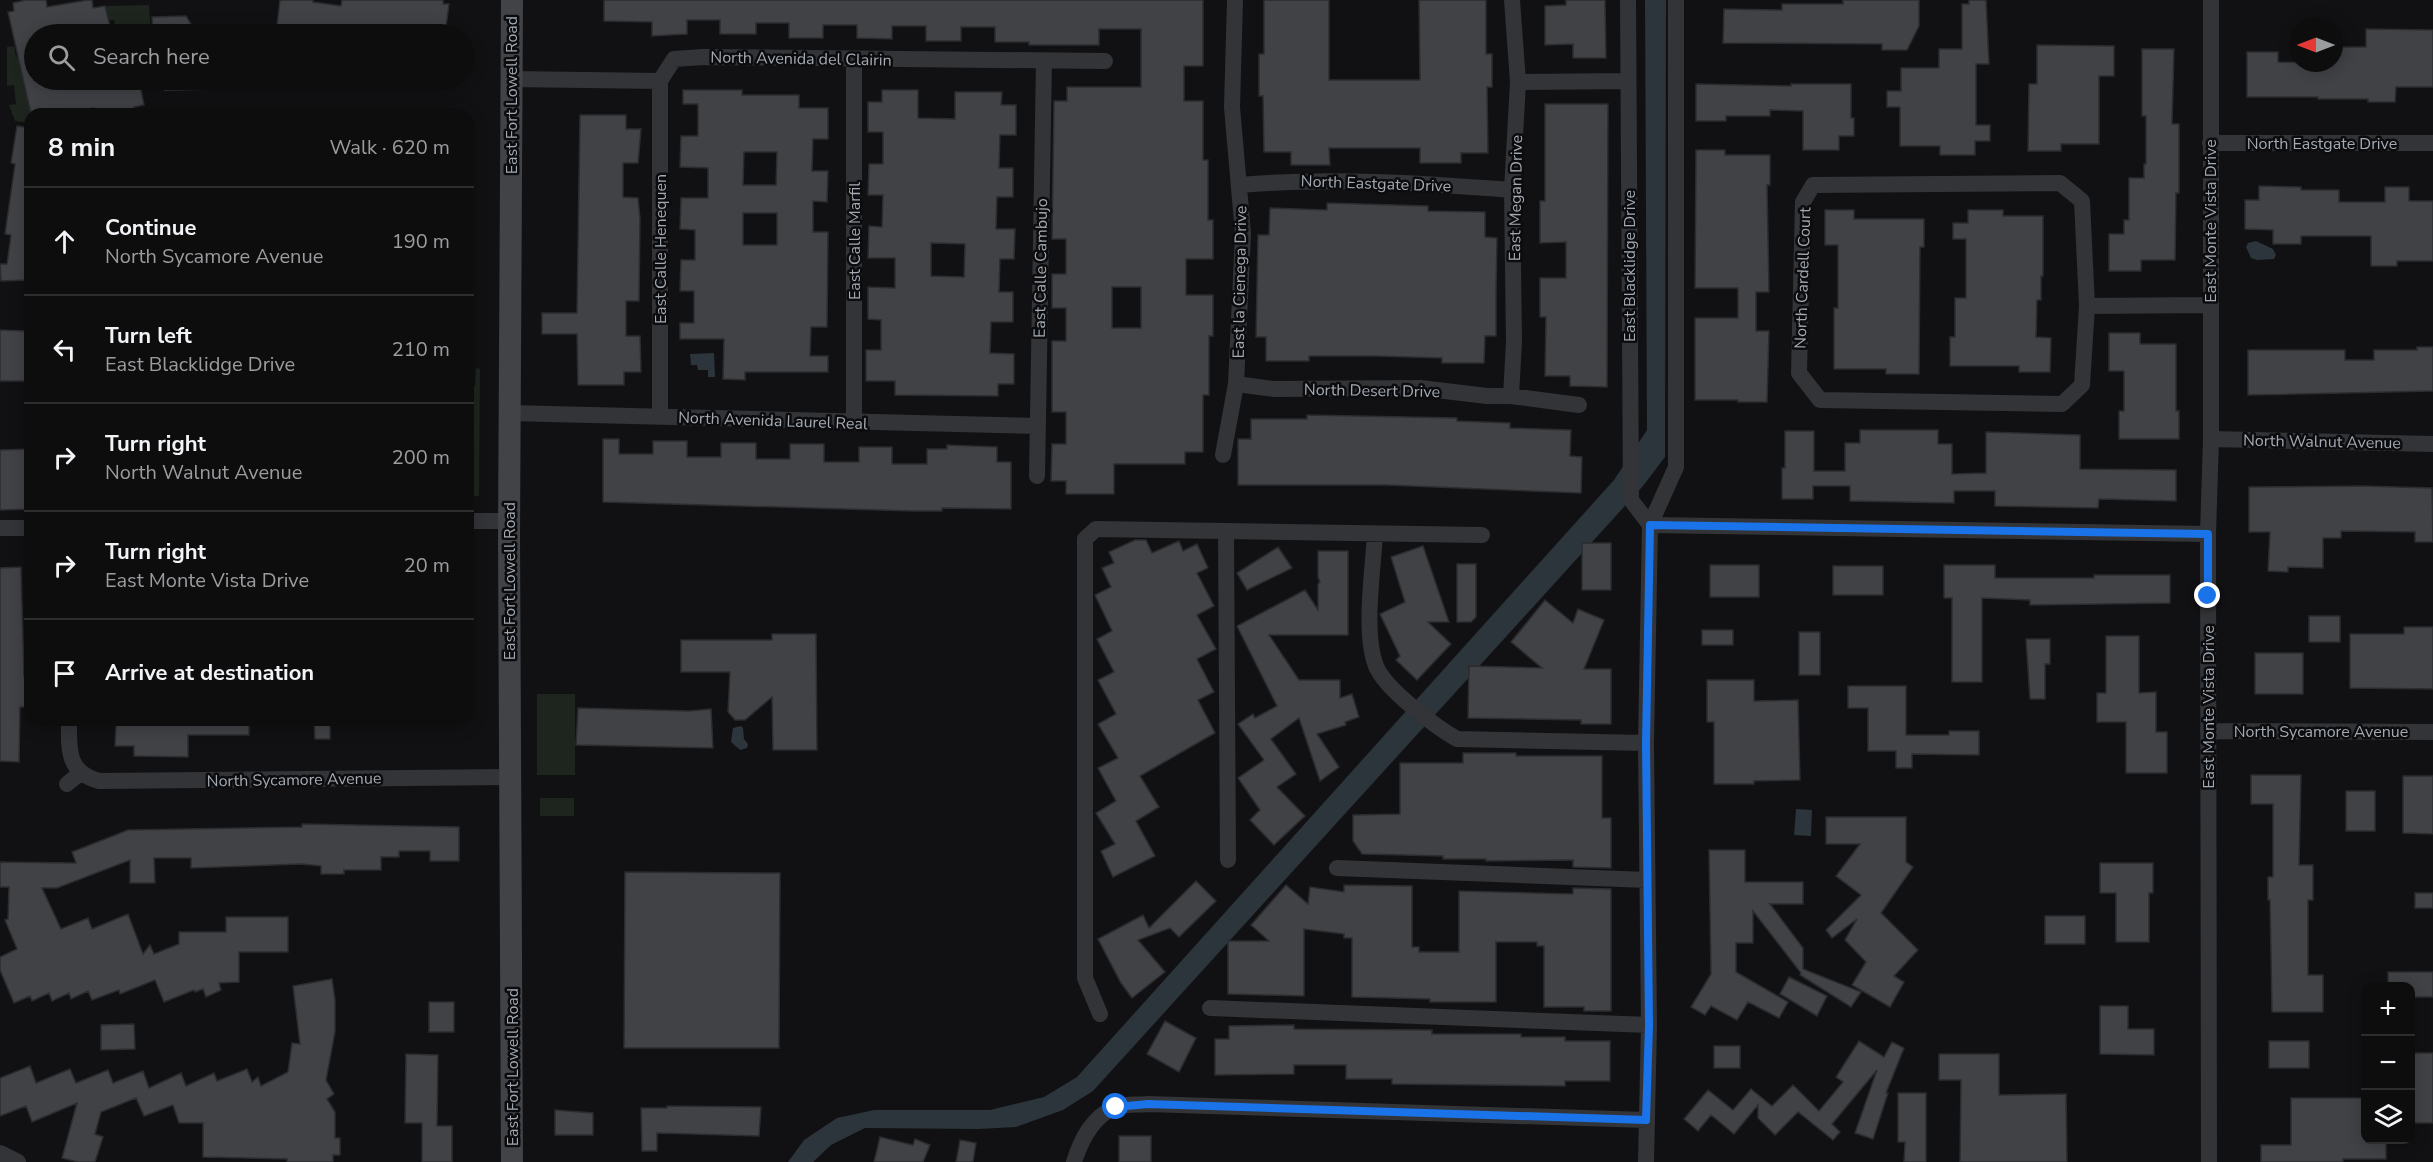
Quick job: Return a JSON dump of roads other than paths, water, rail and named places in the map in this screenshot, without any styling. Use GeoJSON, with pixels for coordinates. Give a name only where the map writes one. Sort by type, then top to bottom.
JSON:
{"type":"FeatureCollection","features":[{"type":"Feature","properties":{"kind":"main road","name":"East Fort Lowell Road"},"geometry":{"type":"LineString","coordinates":[[512,0],[509,413],[512,1162]]}},
{"type":"Feature","properties":{"kind":"street","name":"East la Cienega Drive"},"geometry":{"type":"LineString","coordinates":[[1223,455],[1236,384],[1243,234],[1232,107],[1235,0]]}},
{"type":"Feature","properties":{"kind":"street","name":"East Megan Drive"},"geometry":{"type":"LineString","coordinates":[[1511,396],[1514,342],[1512,190],[1518,82],[1512,0]]}},
{"type":"Feature","properties":{"kind":"street","name":"East Blacklidge Drive"},"geometry":{"type":"LineString","coordinates":[[1628,0],[1631,500],[1650,525]]}},
{"type":"Feature","properties":{"kind":"street"},"geometry":{"type":"LineString","coordinates":[[1646,1162],[1649,1025],[1646,743],[1650,525],[1676,467],[1676,0]]}},
{"type":"Feature","properties":{"kind":"street","name":"East Monte Vista Drive"},"geometry":{"type":"LineString","coordinates":[[2210,1162],[2208,534],[2211,439],[2211,0]]}},
{"type":"Feature","properties":{"kind":"street","name":"North Avenida del Clairin"},"geometry":{"type":"LineString","coordinates":[[660,81],[674,59],[703,57],[1105,61]]}},
{"type":"Feature","properties":{"kind":"street","name":"East Calle Marfil"},"geometry":{"type":"LineString","coordinates":[[854,59],[854,423]]}},
{"type":"Feature","properties":{"kind":"street","name":"East Calle Cambujo"},"geometry":{"type":"LineString","coordinates":[[1037,476],[1044,61]]}},
{"type":"Feature","properties":{"kind":"street"},"geometry":{"type":"LineString","coordinates":[[511,79],[660,81]]}},
{"type":"Feature","properties":{"kind":"street","name":"East Calle Henequen"},"geometry":{"type":"LineString","coordinates":[[660,81],[660,417]]}},
{"type":"Feature","properties":{"kind":"street"},"geometry":{"type":"LineString","coordinates":[[1518,82],[1628,81]]}},
{"type":"Feature","properties":{"kind":"street","name":"North Eastgate Drive"},"geometry":{"type":"LineString","coordinates":[[2210,143],[2433,143]]}},
{"type":"Feature","properties":{"kind":"street","name":"North Eastgate Drive"},"geometry":{"type":"LineString","coordinates":[[1240,185],[1298,180],[1405,181],[1512,190]]}},
{"type":"Feature","properties":{"kind":"street","name":"North Cardell Court"},"geometry":{"type":"LineString","coordinates":[[2060,183],[2082,201],[2087,306],[2082,386],[2062,404],[1820,400],[1799,373],[1803,202],[1814,185],[2060,183]]}},
{"type":"Feature","properties":{"kind":"street"},"geometry":{"type":"LineString","coordinates":[[2087,306],[2210,305]]}},
{"type":"Feature","properties":{"kind":"street","name":"North Desert Drive"},"geometry":{"type":"LineString","coordinates":[[1236,384],[1274,389],[1420,388],[1579,405]]}},
{"type":"Feature","properties":{"kind":"street","name":"North Avenida Laurel Real"},"geometry":{"type":"LineString","coordinates":[[509,413],[1038,426]]}},
{"type":"Feature","properties":{"kind":"street","name":"North Walnut Avenue"},"geometry":{"type":"LineString","coordinates":[[2211,439],[2433,444]]}},
{"type":"Feature","properties":{"kind":"street"},"geometry":{"type":"LineString","coordinates":[[474,521],[509,521]]}},
{"type":"Feature","properties":{"kind":"street"},"geometry":{"type":"LineString","coordinates":[[1650,525],[2208,534]]}},
{"type":"Feature","properties":{"kind":"street"},"geometry":{"type":"LineString","coordinates":[[0,528],[24,528]]}},
{"type":"Feature","properties":{"kind":"street"},"geometry":{"type":"LineString","coordinates":[[1100,1014],[1085,978],[1085,539],[1096,529],[1482,535]]}},
{"type":"Feature","properties":{"kind":"street"},"geometry":{"type":"LineString","coordinates":[[1226,531],[1228,860]]}},
{"type":"Feature","properties":{"kind":"street"},"geometry":{"type":"LineString","coordinates":[[1375,534],[1370,639],[1377,668],[1402,698],[1438,728],[1457,739],[1646,743]]}},
{"type":"Feature","properties":{"kind":"street","name":"North Sycamore Avenue"},"geometry":{"type":"LineString","coordinates":[[69,726],[74,778],[109,781],[510,777]]}},
{"type":"Feature","properties":{"kind":"street","name":"North Sycamore Avenue"},"geometry":{"type":"LineString","coordinates":[[2208,731],[2433,732]]}},
{"type":"Feature","properties":{"kind":"street"},"geometry":{"type":"LineString","coordinates":[[1337,868],[1647,880]]}},
{"type":"Feature","properties":{"kind":"street"},"geometry":{"type":"LineString","coordinates":[[1210,1008],[1649,1025]]}},
{"type":"Feature","properties":{"kind":"street"},"geometry":{"type":"LineString","coordinates":[[1074,1162],[1082,1140],[1096,1121],[1116,1107],[1148,1104],[1646,1120]]}},
{"type":"Feature","properties":{"kind":"street"},"geometry":{"type":"LineString","coordinates":[[0,1153],[18,1162]]}}]}
